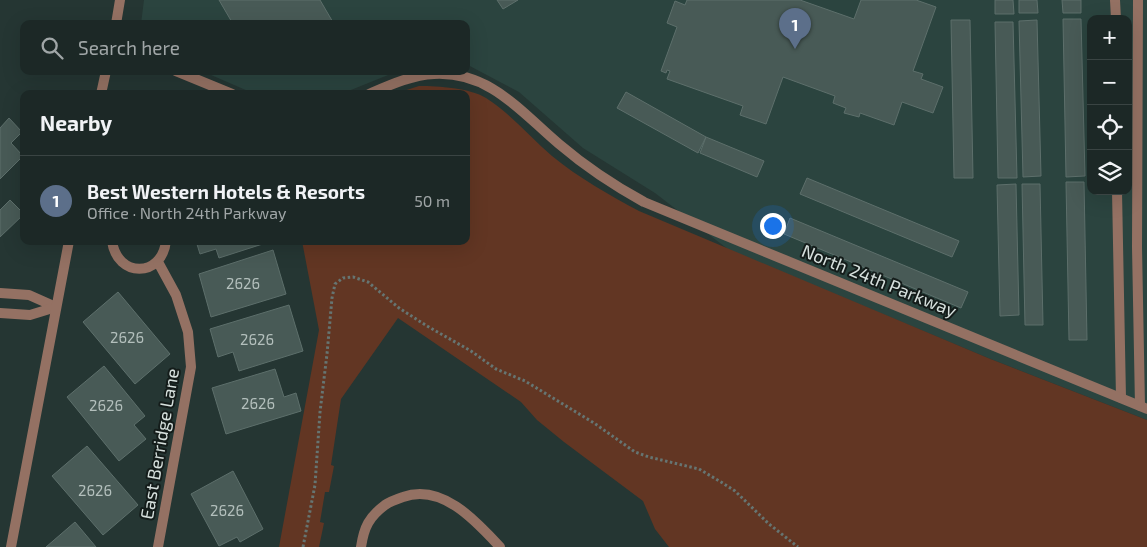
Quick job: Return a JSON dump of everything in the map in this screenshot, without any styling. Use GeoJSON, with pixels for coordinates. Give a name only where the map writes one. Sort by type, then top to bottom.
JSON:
{"type":"FeatureCollection","features":[{"type":"Feature","properties":{"kind":"street"},"geometry":{"type":"LineString","coordinates":[[117,20],[120,0]]}},
{"type":"Feature","properties":{"kind":"street"},"geometry":{"type":"LineString","coordinates":[[1116,0],[1116,15]]}},
{"type":"Feature","properties":{"kind":"street"},"geometry":{"type":"LineString","coordinates":[[1138,0],[1137,247],[1143,408]]}},
{"type":"Feature","properties":{"kind":"street"},"geometry":{"type":"LineString","coordinates":[[101,90],[105,75]]}},
{"type":"Feature","properties":{"kind":"street"},"geometry":{"type":"LineString","coordinates":[[186,75],[222,90]]}},
{"type":"Feature","properties":{"kind":"street","name":"North 24th Parkway"},"geometry":{"type":"LineString","coordinates":[[380,90],[416,77],[429,75]]}},
{"type":"Feature","properties":{"kind":"street","name":"North 24th Parkway"},"geometry":{"type":"LineString","coordinates":[[446,75],[468,77],[491,87],[514,102],[560,144],[601,176],[644,202],[1143,408]]}},
{"type":"Feature","properties":{"kind":"street"},"geometry":{"type":"LineString","coordinates":[[1117,195],[1121,398]]}},
{"type":"Feature","properties":{"kind":"street"},"geometry":{"type":"LineString","coordinates":[[10,547],[68,245]]}},
{"type":"Feature","properties":{"kind":"street"},"geometry":{"type":"LineString","coordinates":[[112,245],[117,258],[124,264],[132,268],[142,269],[158,262],[163,256],[165,245]]}},
{"type":"Feature","properties":{"kind":"street","name":"East Berridge Lane"},"geometry":{"type":"LineString","coordinates":[[158,262],[176,295],[188,332],[191,367],[158,547]]}},
{"type":"Feature","properties":{"kind":"street"},"geometry":{"type":"LineString","coordinates":[[0,293],[29,295],[56,307]]}},
{"type":"Feature","properties":{"kind":"street"},"geometry":{"type":"LineString","coordinates":[[0,313],[30,315],[56,307]]}},
{"type":"Feature","properties":{"kind":"street"},"geometry":{"type":"LineString","coordinates":[[362,547],[363,533],[372,515],[390,502],[410,495],[426,493],[462,510],[500,547]]}},
{"type":"Feature","properties":{"kind":"path"},"geometry":{"type":"LineString","coordinates":[[303,547],[315,485],[320,412],[328,354],[332,298],[335,284],[343,278],[352,277],[368,282],[399,308],[427,326],[471,351],[496,369],[525,381],[594,423],[635,452],[699,470],[721,482],[798,547]]}},
{"type":"Feature","properties":{"kind":"shaded area"},"geometry":{"type":"Polygon","coordinates":[[[144,0],[1147,0],[1147,420],[988,358],[729,250],[655,193],[583,148],[519,92],[470,66],[470,20],[142,20],[144,0]]]}},
{"type":"Feature","properties":{"kind":"shaded area"},"geometry":{"type":"Polygon","coordinates":[[[211,75],[388,75],[351,90],[246,90],[211,75]]]}},
{"type":"Feature","properties":{"kind":"shaded area"},"geometry":{"type":"Polygon","coordinates":[[[419,86],[463,90],[406,90],[419,86]]]}},
{"type":"Feature","properties":{"kind":"shaded area"},"geometry":{"type":"Polygon","coordinates":[[[470,92],[472,92],[486,98],[504,111],[544,149],[573,172],[639,211],[988,358],[1147,420],[1147,547],[669,547],[655,529],[643,501],[564,442],[537,420],[521,402],[398,318],[341,399],[331,465],[334,466],[329,492],[325,492],[320,522],[324,523],[319,547],[279,547],[319,330],[303,245],[470,245],[470,92]]]}},
{"type":"Feature","properties":{"kind":"building"},"geometry":{"type":"Polygon","coordinates":[[[219,0],[320,0],[332,20],[231,20],[219,0]]]}},
{"type":"Feature","properties":{"kind":"building"},"geometry":{"type":"Polygon","coordinates":[[[497,0],[518,0],[503,9],[497,0]]]}},
{"type":"Feature","properties":{"kind":"building"},"geometry":{"type":"Polygon","coordinates":[[[687,0],[800,0],[854,19],[861,0],[916,0],[936,7],[913,71],[923,74],[921,79],[943,87],[933,113],[902,102],[894,125],[860,113],[859,117],[844,113],[846,108],[833,103],[835,96],[783,77],[766,124],[740,115],[743,106],[667,79],[670,71],[667,70],[666,73],[661,71],[677,27],[667,23],[675,1],[685,5],[687,0]]]}},
{"type":"Feature","properties":{"kind":"building"},"geometry":{"type":"Polygon","coordinates":[[[995,0],[1013,0],[1014,14],[995,14],[995,0]]]}},
{"type":"Feature","properties":{"kind":"building"},"geometry":{"type":"Polygon","coordinates":[[[1019,0],[1037,0],[1038,13],[1019,13],[1019,0]]]}},
{"type":"Feature","properties":{"kind":"building"},"geometry":{"type":"Polygon","coordinates":[[[1062,0],[1081,0],[1081,13],[1063,13],[1062,0]]]}},
{"type":"Feature","properties":{"kind":"building"},"geometry":{"type":"Polygon","coordinates":[[[1063,19],[1081,19],[1085,176],[1066,177],[1063,19]]]}},
{"type":"Feature","properties":{"kind":"building"},"geometry":{"type":"Polygon","coordinates":[[[951,20],[970,20],[973,178],[954,178],[951,20]]]}},
{"type":"Feature","properties":{"kind":"building"},"geometry":{"type":"Polygon","coordinates":[[[1037,20],[1041,176],[1023,177],[1019,21],[1037,20]]]}},
{"type":"Feature","properties":{"kind":"building"},"geometry":{"type":"Polygon","coordinates":[[[995,22],[1013,22],[1017,178],[998,178],[995,22]]]}},
{"type":"Feature","properties":{"kind":"building"},"geometry":{"type":"Polygon","coordinates":[[[626,92],[706,137],[698,153],[617,108],[626,92]]]}},
{"type":"Feature","properties":{"kind":"building"},"geometry":{"type":"Polygon","coordinates":[[[9,118],[20,130],[20,134],[11,143],[20,153],[20,159],[0,179],[0,128],[9,118]]]}},
{"type":"Feature","properties":{"kind":"building"},"geometry":{"type":"Polygon","coordinates":[[[706,137],[764,161],[757,177],[700,153],[706,137]]]}},
{"type":"Feature","properties":{"kind":"building"},"geometry":{"type":"Polygon","coordinates":[[[807,178],[959,241],[952,257],[800,194],[807,178]]]}},
{"type":"Feature","properties":{"kind":"building"},"geometry":{"type":"Polygon","coordinates":[[[1066,182],[1084,182],[1087,340],[1069,340],[1066,182]]]}},
{"type":"Feature","properties":{"kind":"building"},"geometry":{"type":"Polygon","coordinates":[[[1016,184],[1019,315],[1000,316],[997,185],[1016,184]]]}},
{"type":"Feature","properties":{"kind":"building"},"geometry":{"type":"Polygon","coordinates":[[[1022,184],[1040,184],[1043,325],[1025,325],[1022,184]]]}},
{"type":"Feature","properties":{"kind":"building"},"geometry":{"type":"Polygon","coordinates":[[[10,200],[20,210],[20,218],[0,237],[0,210],[10,200]]]}},
{"type":"Feature","properties":{"kind":"building"},"geometry":{"type":"Polygon","coordinates":[[[790,218],[968,292],[961,308],[784,234],[790,218]]]}},
{"type":"Feature","properties":{"kind":"building"},"geometry":{"type":"Polygon","coordinates":[[[197,245],[260,245],[219,258],[216,249],[200,254],[197,245]]]}},
{"type":"Feature","properties":{"kind":"building"},"geometry":{"type":"Polygon","coordinates":[[[273,250],[286,294],[211,317],[199,274],[273,250]]]}},
{"type":"Feature","properties":{"kind":"building"},"geometry":{"type":"Polygon","coordinates":[[[118,292],[170,354],[135,384],[83,322],[118,292]]]}},
{"type":"Feature","properties":{"kind":"building"},"geometry":{"type":"Polygon","coordinates":[[[289,305],[303,351],[239,371],[233,352],[218,357],[210,329],[289,305]]]}},
{"type":"Feature","properties":{"kind":"building"},"geometry":{"type":"Polygon","coordinates":[[[104,366],[145,416],[134,425],[146,439],[119,461],[67,397],[104,366]]]}},
{"type":"Feature","properties":{"kind":"building"},"geometry":{"type":"Polygon","coordinates":[[[275,369],[284,397],[296,393],[301,411],[226,434],[212,388],[275,369]]]}},
{"type":"Feature","properties":{"kind":"building"},"geometry":{"type":"Polygon","coordinates":[[[87,446],[138,505],[103,535],[52,476],[87,446]]]}},
{"type":"Feature","properties":{"kind":"building"},"geometry":{"type":"Polygon","coordinates":[[[233,471],[263,529],[240,542],[237,537],[219,546],[191,494],[233,471]]]}},
{"type":"Feature","properties":{"kind":"building"},"geometry":{"type":"Polygon","coordinates":[[[75,522],[96,547],[46,547],[75,522]]]}},
{"type":"Feature","properties":{"kind":"place","name":"Best Western Hotels & Resorts"},"geometry":{"type":"Point","coordinates":[795,49]}}]}
